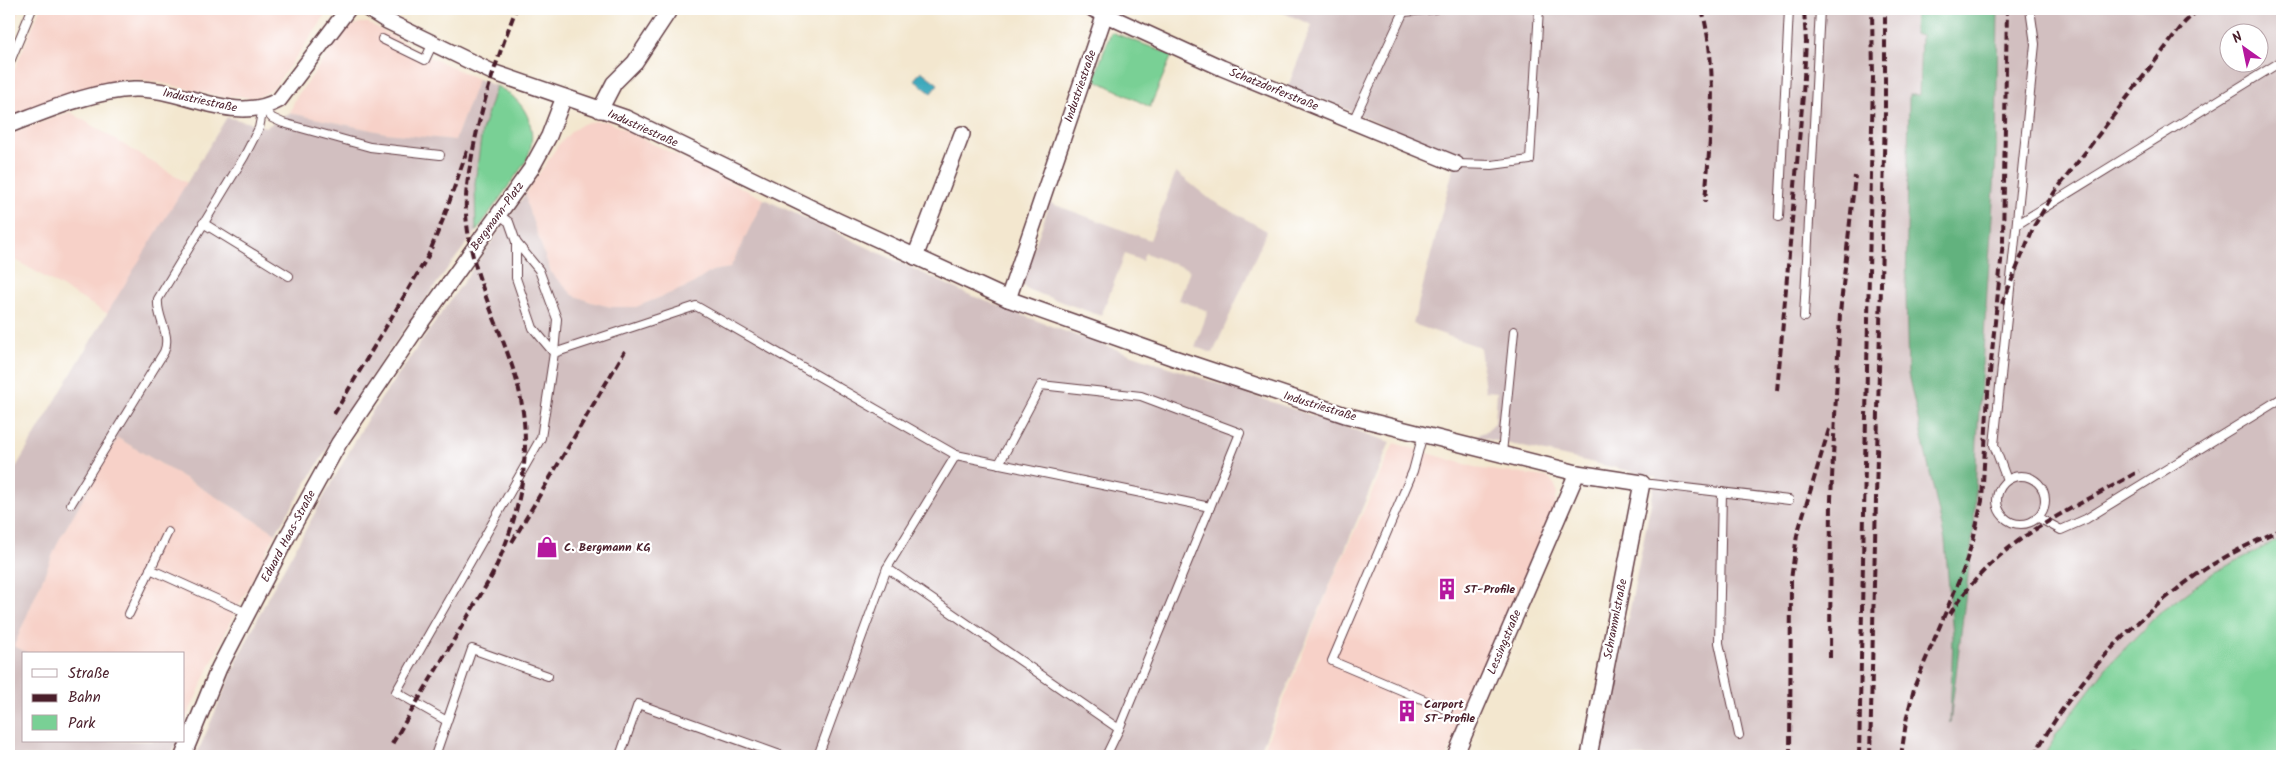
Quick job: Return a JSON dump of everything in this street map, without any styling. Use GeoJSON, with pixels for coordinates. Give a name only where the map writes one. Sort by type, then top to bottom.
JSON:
{"type":"FeatureCollection","features":[{"type":"Feature","properties":{"kind":"street"},"geometry":{"type":"LineString","coordinates":[[263,108],[280,100],[348,9]]}},
{"type":"Feature","properties":{"kind":"street","name":"Industriestraße"},"geometry":{"type":"LineString","coordinates":[[368,9],[387,21],[492,72],[626,118],[915,257],[1008,299],[1174,358],[1345,415],[1577,473],[1642,483]]}},
{"type":"Feature","properties":{"kind":"street"},"geometry":{"type":"LineString","coordinates":[[600,110],[614,83],[635,62],[670,9]]}},
{"type":"Feature","properties":{"kind":"street","name":"Industriestraße"},"geometry":{"type":"LineString","coordinates":[[1008,299],[1099,12]]}},
{"type":"Feature","properties":{"kind":"street","name":"Schatzdorferstraße"},"geometry":{"type":"LineString","coordinates":[[1099,12],[1222,68],[1456,164]]}},
{"type":"Feature","properties":{"kind":"street","name":"Industriestraße"},"geometry":{"type":"LineString","coordinates":[[9,124],[79,100],[134,89],[159,90],[232,108],[263,108]]}},
{"type":"Feature","properties":{"kind":"street","name":"Bergmann-Platz"},"geometry":{"type":"LineString","coordinates":[[417,328],[532,169],[549,136],[564,97]]}},
{"type":"Feature","properties":{"kind":"street"},"geometry":{"type":"LineString","coordinates":[[915,257],[962,134]]}},
{"type":"Feature","properties":{"kind":"street","name":"Eduard Haas-Straße"},"geometry":{"type":"LineString","coordinates":[[183,756],[219,668],[339,443],[417,328]]}},
{"type":"Feature","properties":{"kind":"street","name":"Lessingstraße"},"geometry":{"type":"LineString","coordinates":[[1455,756],[1577,473]]}},
{"type":"Feature","properties":{"kind":"street","name":"Schrammlstraße"},"geometry":{"type":"LineString","coordinates":[[1589,756],[1642,483]]}},
{"type":"Feature","properties":{"kind":"lane"},"geometry":{"type":"LineString","coordinates":[[9,64],[32,9]]}},
{"type":"Feature","properties":{"kind":"lane"},"geometry":{"type":"LineString","coordinates":[[1354,121],[1404,10],[1435,9]]}},
{"type":"Feature","properties":{"kind":"lane"},"geometry":{"type":"LineString","coordinates":[[1456,164],[1492,165],[1530,160],[1539,9]]}},
{"type":"Feature","properties":{"kind":"lane"},"geometry":{"type":"LineString","coordinates":[[1779,217],[1789,9]]}},
{"type":"Feature","properties":{"kind":"lane"},"geometry":{"type":"LineString","coordinates":[[1804,317],[1820,9]]}},
{"type":"Feature","properties":{"kind":"lane"},"geometry":{"type":"LineString","coordinates":[[2007,480],[1994,445],[2035,44],[2030,9]]}},
{"type":"Feature","properties":{"kind":"lane"},"geometry":{"type":"LineString","coordinates":[[382,39],[425,60],[433,43]]}},
{"type":"Feature","properties":{"kind":"lane"},"geometry":{"type":"LineString","coordinates":[[2018,224],[2282,61]]}},
{"type":"Feature","properties":{"kind":"lane"},"geometry":{"type":"LineString","coordinates":[[263,108],[272,118],[283,123],[370,147],[440,156]]}},
{"type":"Feature","properties":{"kind":"lane"},"geometry":{"type":"LineString","coordinates":[[71,504],[164,352],[167,344],[166,334],[158,315],[158,299],[244,157],[258,128],[263,108]]}},
{"type":"Feature","properties":{"kind":"lane"},"geometry":{"type":"LineString","coordinates":[[498,215],[509,222],[516,242],[516,278],[533,328],[554,353]]}},
{"type":"Feature","properties":{"kind":"lane"},"geometry":{"type":"LineString","coordinates":[[203,223],[289,276]]}},
{"type":"Feature","properties":{"kind":"lane"},"geometry":{"type":"LineString","coordinates":[[447,721],[396,692],[541,438],[554,353],[557,319],[539,270],[516,242]]}},
{"type":"Feature","properties":{"kind":"lane"},"geometry":{"type":"LineString","coordinates":[[554,353],[696,306],[956,455],[1210,507]]}},
{"type":"Feature","properties":{"kind":"lane"},"geometry":{"type":"LineString","coordinates":[[1502,453],[1514,332]]}},
{"type":"Feature","properties":{"kind":"lane"},"geometry":{"type":"LineString","coordinates":[[998,464],[1041,386],[1141,396],[1240,433],[1120,729],[1106,756]]}},
{"type":"Feature","properties":{"kind":"lane"},"geometry":{"type":"LineString","coordinates":[[2038,517],[2062,530],[2086,519],[2282,398]]}},
{"type":"Feature","properties":{"kind":"lane"},"geometry":{"type":"LineString","coordinates":[[1423,434],[1413,471],[1332,661],[1448,710]]}},
{"type":"Feature","properties":{"kind":"lane"},"geometry":{"type":"LineString","coordinates":[[818,756],[887,568],[956,455]]}},
{"type":"Feature","properties":{"kind":"lane"},"geometry":{"type":"LineString","coordinates":[[2019,476],[2027,476],[2040,484],[2045,499],[2044,506],[2038,517],[2028,523],[2020,524],[2005,518],[1997,504],[1997,496],[2000,488],[2007,480],[2019,476]]}},
{"type":"Feature","properties":{"kind":"lane"},"geometry":{"type":"LineString","coordinates":[[1642,483],[1789,500]]}},
{"type":"Feature","properties":{"kind":"lane"},"geometry":{"type":"LineString","coordinates":[[1722,492],[1719,643],[1739,735]]}},
{"type":"Feature","properties":{"kind":"lane"},"geometry":{"type":"LineString","coordinates":[[129,614],[168,532]]}},
{"type":"Feature","properties":{"kind":"lane"},"geometry":{"type":"LineString","coordinates":[[887,568],[1120,729]]}},
{"type":"Feature","properties":{"kind":"lane"},"geometry":{"type":"LineString","coordinates":[[150,569],[247,614]]}},
{"type":"Feature","properties":{"kind":"lane"},"geometry":{"type":"LineString","coordinates":[[435,756],[472,649],[548,676]]}},
{"type":"Feature","properties":{"kind":"lane"},"geometry":{"type":"LineString","coordinates":[[620,756],[638,704],[783,756]]}},
{"type":"Feature","properties":{"kind":"shaded area"},"geometry":{"type":"Polygon","coordinates":[[[9,9],[20,9],[9,37],[9,9]]]}},
{"type":"Feature","properties":{"kind":"shaded area"},"geometry":{"type":"Polygon","coordinates":[[[40,9],[323,9],[324,16],[274,87],[263,95],[251,98],[238,96],[223,97],[157,82],[125,79],[9,118],[9,82],[40,9]]]}},
{"type":"Feature","properties":{"kind":"shaded area"},"geometry":{"type":"Polygon","coordinates":[[[1274,9],[1915,9],[1914,34],[1921,35],[1919,96],[1909,95],[1906,295],[1908,374],[1945,541],[1953,635],[1951,715],[1974,526],[1977,441],[1996,157],[1998,9],[2282,9],[2282,538],[2213,573],[2057,733],[2044,756],[1601,756],[1656,477],[1474,436],[1485,432],[1495,423],[1497,392],[1485,391],[1480,347],[1413,324],[1456,158],[1330,102],[1287,89],[1312,25],[1274,9]]]}},
{"type":"Feature","properties":{"kind":"shaded area"},"geometry":{"type":"Polygon","coordinates":[[[369,23],[427,56],[478,79],[455,140],[386,133],[290,113],[295,99],[344,32],[351,26],[369,23]]]}},
{"type":"Feature","properties":{"kind":"shaded area"},"geometry":{"type":"Polygon","coordinates":[[[478,79],[496,86],[482,131],[475,183],[476,232],[447,269],[371,377],[276,533],[118,438],[59,540],[14,646],[26,652],[22,652],[22,742],[177,742],[171,756],[9,756],[9,479],[227,117],[266,127],[290,113],[386,133],[455,140],[478,79]]]}},
{"type":"Feature","properties":{"kind":"shaded area"},"geometry":{"type":"Polygon","coordinates":[[[70,112],[187,183],[108,314],[9,256],[9,134],[70,112]]]}},
{"type":"Feature","properties":{"kind":"shaded area"},"geometry":{"type":"Polygon","coordinates":[[[607,121],[764,199],[730,268],[712,271],[691,285],[636,307],[611,307],[591,302],[573,295],[563,287],[551,273],[527,205],[526,193],[559,144],[572,131],[583,124],[607,121]]]}},
{"type":"Feature","properties":{"kind":"shaded area"},"geometry":{"type":"Polygon","coordinates":[[[1176,172],[1211,200],[1267,231],[1213,353],[1195,347],[1208,311],[1179,300],[1190,270],[1145,253],[1142,261],[1125,254],[1101,316],[1026,289],[1022,282],[1050,203],[1150,240],[1176,172]]]}},
{"type":"Feature","properties":{"kind":"shaded area"},"geometry":{"type":"Polygon","coordinates":[[[526,193],[527,205],[551,273],[573,295],[591,302],[611,307],[636,307],[691,285],[712,271],[730,268],[764,199],[965,293],[1077,336],[1390,442],[1258,756],[196,756],[238,659],[268,597],[369,416],[526,193]]]}},
{"type":"Feature","properties":{"kind":"shaded area"},"geometry":{"type":"Polygon","coordinates":[[[118,438],[276,533],[229,625],[185,721],[185,652],[26,652],[14,646],[59,540],[118,438]]]}},
{"type":"Feature","properties":{"kind":"shaded area"},"geometry":{"type":"Polygon","coordinates":[[[1394,443],[1482,469],[1547,477],[1555,485],[1557,494],[1554,511],[1447,756],[1261,756],[1333,579],[1394,443]]]}},
{"type":"Feature","properties":{"kind":"green space"},"geometry":{"type":"Polygon","coordinates":[[[1915,9],[1998,9],[1996,157],[1977,441],[1974,526],[1950,723],[1953,635],[1945,541],[1908,374],[1906,295],[1909,95],[1919,95],[1921,36],[1914,34],[1915,9]]]}},
{"type":"Feature","properties":{"kind":"green space"},"geometry":{"type":"Polygon","coordinates":[[[1111,32],[1172,55],[1150,107],[1094,79],[1111,32]]]}},
{"type":"Feature","properties":{"kind":"green space"},"geometry":{"type":"Polygon","coordinates":[[[496,86],[515,99],[522,107],[531,126],[531,147],[524,164],[476,232],[475,183],[482,131],[496,86]]]}},
{"type":"Feature","properties":{"kind":"green space"},"geometry":{"type":"Polygon","coordinates":[[[2282,538],[2282,756],[2044,756],[2057,733],[2106,668],[2159,613],[2213,573],[2282,538]]]}},
{"type":"Feature","properties":{"kind":"water"},"geometry":{"type":"Polygon","coordinates":[[[921,71],[938,84],[931,93],[914,80],[921,71]]]}},
{"type":"Feature","properties":{"kind":"railway"},"geometry":{"type":"LineString","coordinates":[[490,579],[501,555],[518,505],[525,453],[524,427],[515,375],[487,301],[470,244],[466,200],[467,184],[479,122],[496,65],[516,9]]}},
{"type":"Feature","properties":{"kind":"railway"},"geometry":{"type":"LineString","coordinates":[[1702,9],[1707,34],[1712,82],[1711,129],[1705,202]]}},
{"type":"Feature","properties":{"kind":"railway"},"geometry":{"type":"LineString","coordinates":[[1777,391],[1803,95],[1806,42],[1804,9]]}},
{"type":"Feature","properties":{"kind":"railway"},"geometry":{"type":"LineString","coordinates":[[1859,756],[1873,78],[1872,9]]}},
{"type":"Feature","properties":{"kind":"railway"},"geometry":{"type":"LineString","coordinates":[[1870,756],[1885,112],[1885,9]]}},
{"type":"Feature","properties":{"kind":"railway"},"geometry":{"type":"LineString","coordinates":[[1901,756],[1907,716],[1915,685],[1963,571],[1973,540],[1982,501],[1988,393],[2003,241],[2007,9]]}},
{"type":"Feature","properties":{"kind":"railway"},"geometry":{"type":"LineString","coordinates":[[2002,304],[2034,226],[2054,193],[2185,22],[2199,9]]}},
{"type":"Feature","properties":{"kind":"railway"},"geometry":{"type":"LineString","coordinates":[[334,414],[428,256],[468,148]]}},
{"type":"Feature","properties":{"kind":"railway"},"geometry":{"type":"LineString","coordinates":[[1830,658],[1831,499],[1840,313],[1855,176]]}},
{"type":"Feature","properties":{"kind":"railway"},"geometry":{"type":"LineString","coordinates":[[512,542],[625,351]]}},
{"type":"Feature","properties":{"kind":"railway"},"geometry":{"type":"LineString","coordinates":[[1790,756],[1791,580],[1797,535],[1830,426]]}},
{"type":"Feature","properties":{"kind":"railway"},"geometry":{"type":"LineString","coordinates":[[1950,614],[1969,587],[2012,546],[2059,515],[2139,471]]}},
{"type":"Feature","properties":{"kind":"railway"},"geometry":{"type":"LineString","coordinates":[[2034,756],[2066,705],[2123,636],[2168,596],[2192,578],[2236,551],[2282,529]]}},
{"type":"Feature","properties":{"kind":"railway"},"geometry":{"type":"LineString","coordinates":[[392,744],[493,574]]}},
{"type":"Feature","properties":{"kind":"place","name":"C. Bergmann KG"},"geometry":{"type":"Point","coordinates":[547,547]}},
{"type":"Feature","properties":{"kind":"place","name":"ST-Profile"},"geometry":{"type":"Point","coordinates":[1447,589]}},
{"type":"Feature","properties":{"kind":"place","name":"Carport ST-Profile"},"geometry":{"type":"Point","coordinates":[1407,711]}}]}
